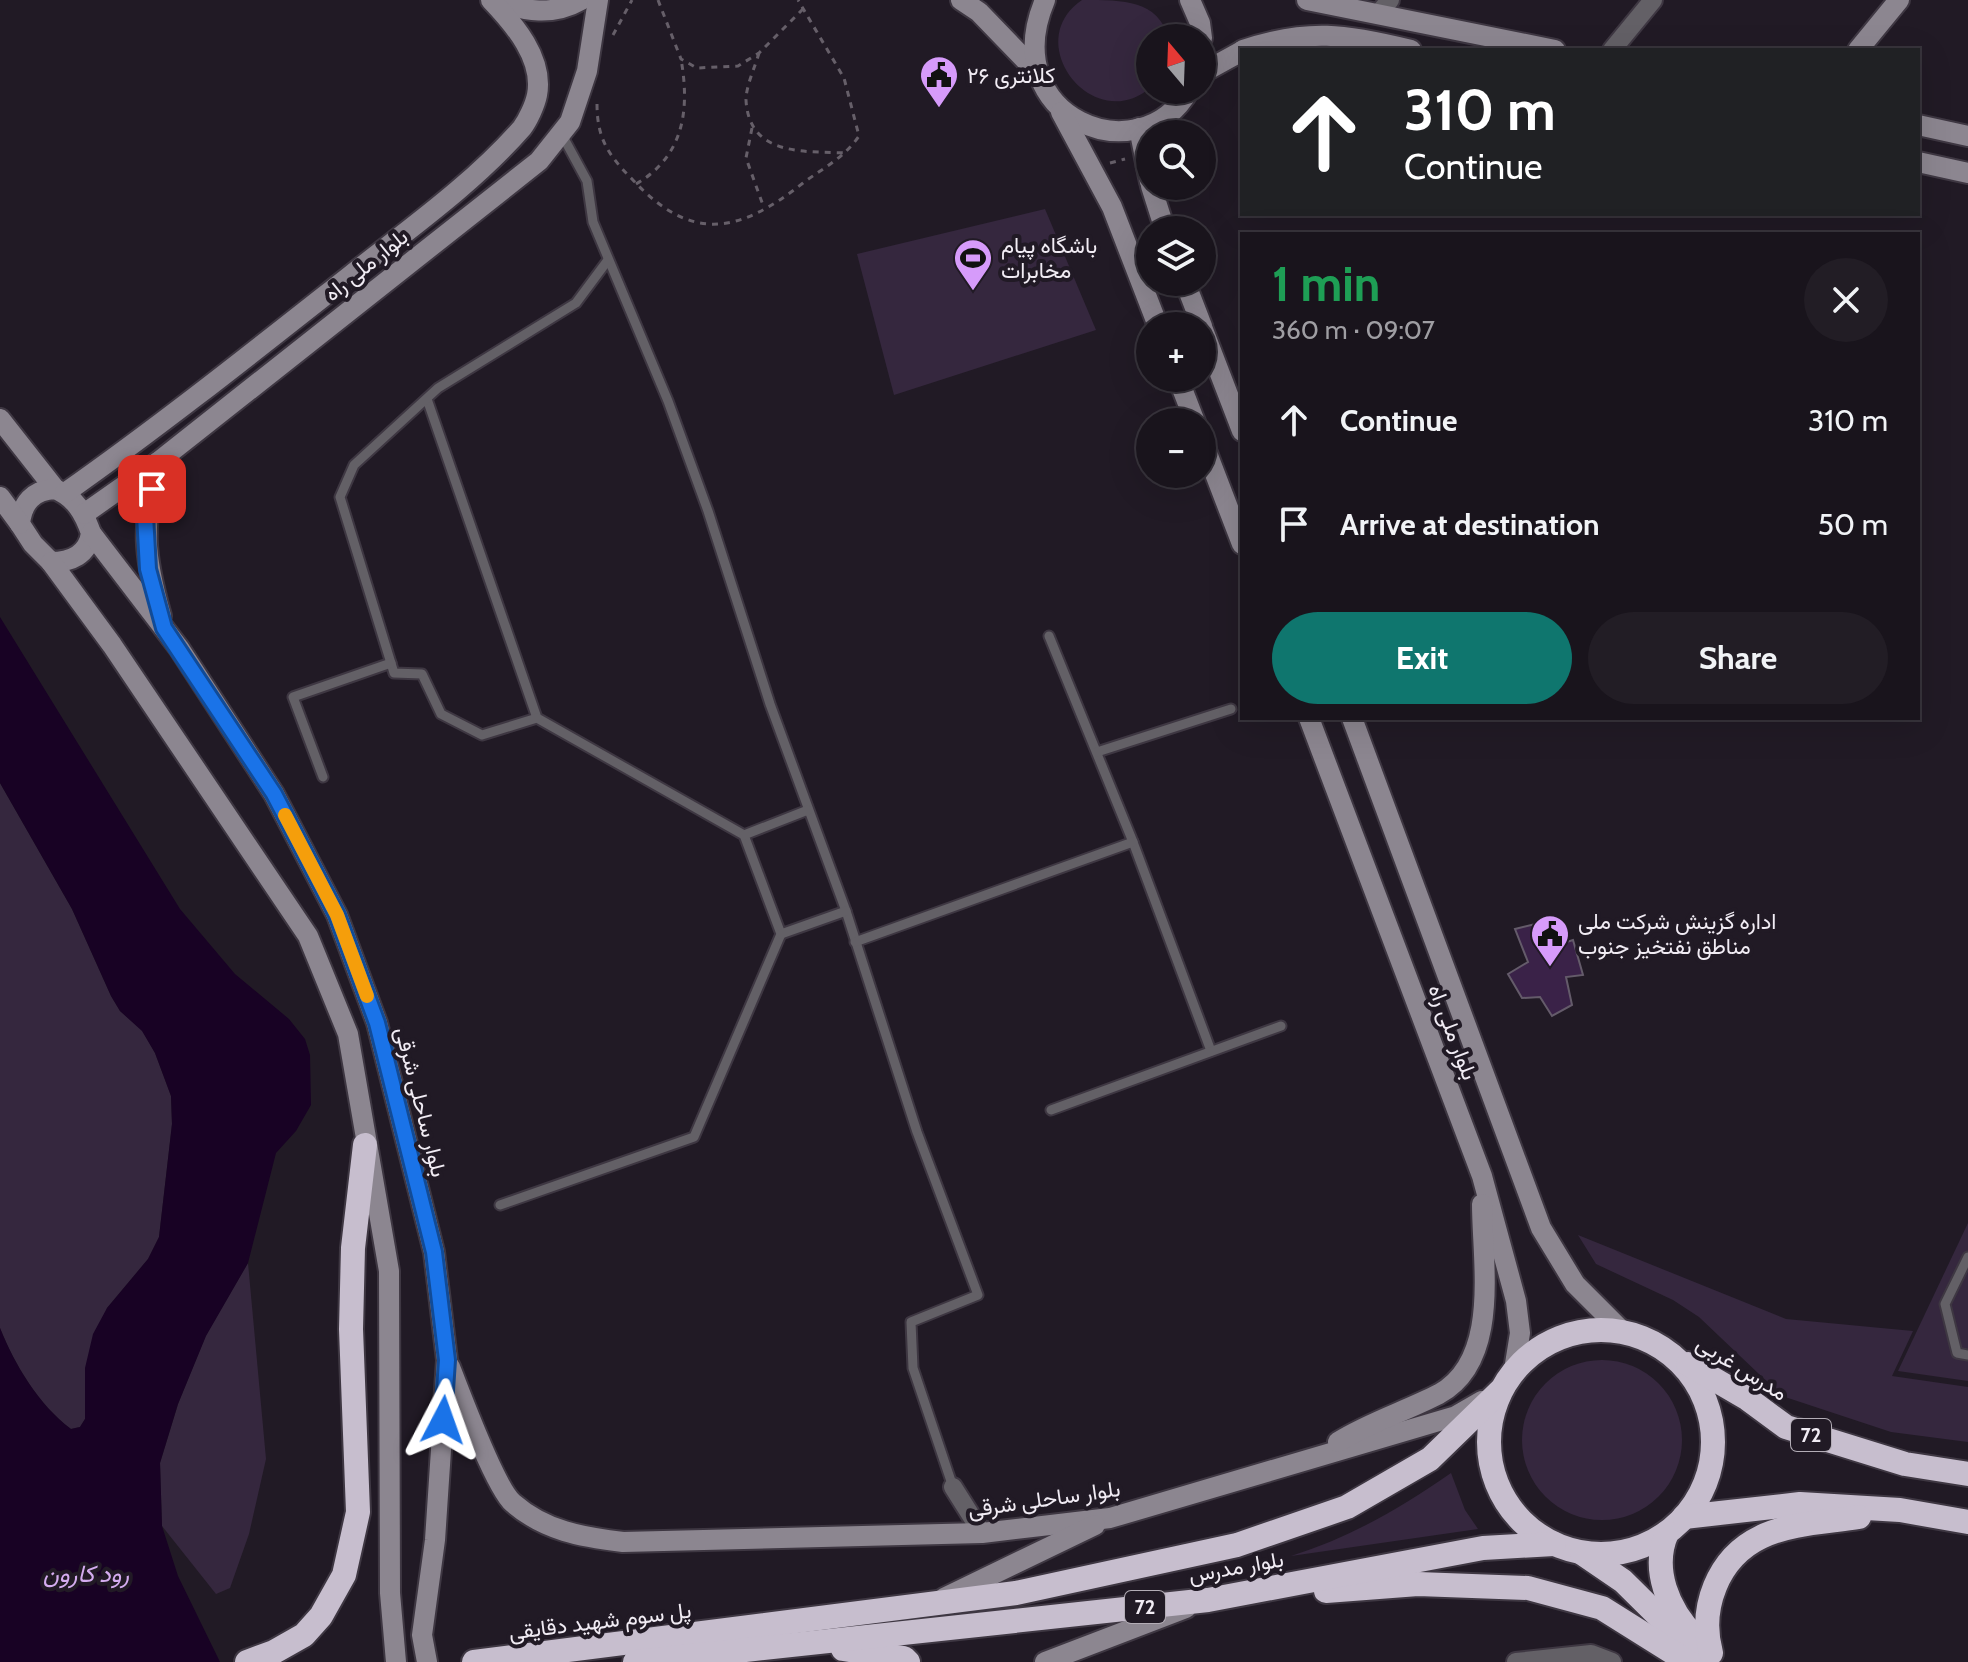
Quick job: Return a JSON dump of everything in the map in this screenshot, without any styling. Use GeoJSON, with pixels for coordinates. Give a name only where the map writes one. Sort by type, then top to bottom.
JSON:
{"type":"FeatureCollection","features":[{"type":"Feature","properties":{"kind":"highway"},"geometry":{"type":"LineString","coordinates":[[247,1662],[274,1652],[304,1635],[321,1616],[344,1575],[358,1512],[351,1329],[353,1248],[365,1145]]}},
{"type":"Feature","properties":{"kind":"highway","name":"72"},"geometry":{"type":"LineString","coordinates":[[1675,1525],[1699,1496],[1709,1472],[1713,1433],[1704,1395],[1690,1373],[1672,1354],[1649,1340],[1622,1331],[1592,1330],[1563,1336],[1536,1350],[1514,1370],[1500,1391],[1489,1435],[1494,1479],[1508,1506],[1528,1528],[1554,1544],[1582,1553],[1626,1550],[1675,1525],[1800,1504],[1900,1510],[1968,1522]]}},
{"type":"Feature","properties":{"kind":"highway","name":"مدرس غربی"},"geometry":{"type":"LineString","coordinates":[[1672,1354],[1748,1399],[1786,1427],[1905,1464],[1968,1474]]}},
{"type":"Feature","properties":{"kind":"highway","name":"بلوار مدرس"},"geometry":{"type":"LineString","coordinates":[[733,1640],[1016,1593],[1237,1545],[1347,1507],[1430,1459],[1500,1391]]}},
{"type":"Feature","properties":{"kind":"highway"},"geometry":{"type":"LineString","coordinates":[[1712,1659],[1705,1627],[1711,1594],[1730,1561],[1761,1537],[1900,1510]]}},
{"type":"Feature","properties":{"kind":"highway"},"geometry":{"type":"LineString","coordinates":[[1675,1525],[1660,1548],[1660,1576],[1690,1632],[1712,1659]]}},
{"type":"Feature","properties":{"kind":"highway","name":"بلوار مدرس"},"geometry":{"type":"LineString","coordinates":[[733,1640],[805,1643],[1208,1600],[1483,1548],[1554,1544]]}},
{"type":"Feature","properties":{"kind":"highway"},"geometry":{"type":"LineString","coordinates":[[1582,1553],[1623,1581],[1712,1659]]}},
{"type":"Feature","properties":{"kind":"highway"},"geometry":{"type":"LineString","coordinates":[[1208,1600],[1418,1584],[1528,1588],[1602,1608],[1688,1662]]}},
{"type":"Feature","properties":{"kind":"highway","name":"72"},"geometry":{"type":"LineString","coordinates":[[635,1662],[733,1640]]}},
{"type":"Feature","properties":{"kind":"highway","name":"پل سوم شهید دقایقی"},"geometry":{"type":"LineString","coordinates":[[474,1662],[733,1640]]}},
{"type":"Feature","properties":{"kind":"highway"},"geometry":{"type":"LineString","coordinates":[[805,1643],[904,1658],[908,1662]]}},
{"type":"Feature","properties":{"kind":"main road"},"geometry":{"type":"LineString","coordinates":[[494,0],[520,10],[550,11],[581,0]]}},
{"type":"Feature","properties":{"kind":"main road","name":"بلوار ملی راه"},"geometry":{"type":"LineString","coordinates":[[60,491],[96,471],[415,224],[494,158],[525,124],[537,96],[535,64],[513,23],[494,0]]}},
{"type":"Feature","properties":{"kind":"main road","name":"بلوار ملی راه"},"geometry":{"type":"LineString","coordinates":[[88,523],[111,494],[158,462],[539,161],[570,122],[587,71],[598,0]]}},
{"type":"Feature","properties":{"kind":"main road"},"geometry":{"type":"LineString","coordinates":[[961,0],[979,12],[1037,72]]}},
{"type":"Feature","properties":{"kind":"main road"},"geometry":{"type":"LineString","coordinates":[[1045,0],[1034,27],[1032,56],[1041,84],[1059,108],[1112,207],[1153,312]]}},
{"type":"Feature","properties":{"kind":"main road"},"geometry":{"type":"LineString","coordinates":[[1190,0],[1200,24]]}},
{"type":"Feature","properties":{"kind":"main road"},"geometry":{"type":"LineString","coordinates":[[1307,0],[1385,7],[1547,48]]}},
{"type":"Feature","properties":{"kind":"main road"},"geometry":{"type":"LineString","coordinates":[[1860,48],[1899,0]]}},
{"type":"Feature","properties":{"kind":"main road"},"geometry":{"type":"LineString","coordinates":[[1250,48],[1292,36],[1349,35],[1403,48]]}},
{"type":"Feature","properties":{"kind":"main road"},"geometry":{"type":"LineString","coordinates":[[1216,65],[1240,52]]}},
{"type":"Feature","properties":{"kind":"main road"},"geometry":{"type":"LineString","coordinates":[[1157,120],[1176,104]]}},
{"type":"Feature","properties":{"kind":"main road"},"geometry":{"type":"LineString","coordinates":[[1059,108],[1083,124],[1112,131],[1136,128]]}},
{"type":"Feature","properties":{"kind":"main road"},"geometry":{"type":"LineString","coordinates":[[1920,125],[1968,136]]}},
{"type":"Feature","properties":{"kind":"main road"},"geometry":{"type":"LineString","coordinates":[[1920,162],[1968,173]]}},
{"type":"Feature","properties":{"kind":"main road"},"geometry":{"type":"LineString","coordinates":[[1216,363],[1240,426]]}},
{"type":"Feature","properties":{"kind":"main road"},"geometry":{"type":"LineString","coordinates":[[0,419],[88,523],[86,548],[70,561],[51,562]]}},
{"type":"Feature","properties":{"kind":"main road"},"geometry":{"type":"LineString","coordinates":[[158,462],[145,515],[148,569],[164,628]]}},
{"type":"Feature","properties":{"kind":"main road"},"geometry":{"type":"LineString","coordinates":[[96,471],[98,486],[111,494]]}},
{"type":"Feature","properties":{"kind":"main road"},"geometry":{"type":"LineString","coordinates":[[1216,476],[1240,539]]}},
{"type":"Feature","properties":{"kind":"main road"},"geometry":{"type":"LineString","coordinates":[[20,524],[29,498],[60,491]]}},
{"type":"Feature","properties":{"kind":"main road"},"geometry":{"type":"LineString","coordinates":[[0,497],[112,645],[308,936],[348,1034],[389,1271],[390,1593],[396,1662]]}},
{"type":"Feature","properties":{"kind":"main road","name":"بلوار ساحلی شرقی"},"geometry":{"type":"LineString","coordinates":[[88,523],[164,628],[274,794],[337,915],[377,1023],[430,1237],[447,1360],[435,1540],[422,1635],[427,1662]]}},
{"type":"Feature","properties":{"kind":"main road","name":"بلوار ملی راه"},"geometry":{"type":"LineString","coordinates":[[1310,720],[1482,1176],[1516,1301],[1520,1333],[1514,1370]]}},
{"type":"Feature","properties":{"kind":"main road","name":"بلوار ملی راه"},"geometry":{"type":"LineString","coordinates":[[1353,720],[1541,1228],[1575,1284],[1622,1331]]}},
{"type":"Feature","properties":{"kind":"main road"},"geometry":{"type":"LineString","coordinates":[[1313,1457],[1353,1433],[1442,1392],[1471,1360],[1481,1327],[1482,1176]]}},
{"type":"Feature","properties":{"kind":"main road","name":"بلوار ساحلی شرقی"},"geometry":{"type":"LineString","coordinates":[[447,1360],[510,1501],[540,1522],[576,1536],[623,1542],[982,1533],[1110,1518],[1456,1416],[1500,1391]]}},
{"type":"Feature","properties":{"kind":"main road"},"geometry":{"type":"LineString","coordinates":[[931,1605],[1110,1518]]}},
{"type":"Feature","properties":{"kind":"main road"},"geometry":{"type":"LineString","coordinates":[[1045,1662],[1208,1600]]}},
{"type":"Feature","properties":{"kind":"street"},"geometry":{"type":"LineString","coordinates":[[1614,48],[1653,0]]}},
{"type":"Feature","properties":{"kind":"street"},"geometry":{"type":"LineString","coordinates":[[953,1487],[982,1533]]}},
{"type":"Feature","properties":{"kind":"street"},"geometry":{"type":"LineString","coordinates":[[1516,1662],[1591,1654],[1612,1662]]}},
{"type":"Feature","properties":{"kind":"lane"},"geometry":{"type":"LineString","coordinates":[[561,133],[587,181],[593,222],[683,442],[808,810],[846,911],[917,1132],[978,1295],[911,1322],[913,1368],[953,1487]]}},
{"type":"Feature","properties":{"kind":"lane"},"geometry":{"type":"LineString","coordinates":[[537,718],[482,735],[441,714],[422,674],[394,673],[340,497],[354,465],[438,388],[576,303],[608,260]]}},
{"type":"Feature","properties":{"kind":"lane"},"geometry":{"type":"LineString","coordinates":[[427,399],[537,718],[744,835],[781,934],[694,1137],[500,1205]]}},
{"type":"Feature","properties":{"kind":"lane"},"geometry":{"type":"LineString","coordinates":[[1049,636],[1133,842],[1211,1051]]}},
{"type":"Feature","properties":{"kind":"lane"},"geometry":{"type":"LineString","coordinates":[[323,777],[293,697],[391,663]]}},
{"type":"Feature","properties":{"kind":"lane"},"geometry":{"type":"LineString","coordinates":[[1097,752],[1231,709]]}},
{"type":"Feature","properties":{"kind":"lane"},"geometry":{"type":"LineString","coordinates":[[744,835],[808,810]]}},
{"type":"Feature","properties":{"kind":"lane"},"geometry":{"type":"LineString","coordinates":[[855,942],[1133,842]]}},
{"type":"Feature","properties":{"kind":"lane"},"geometry":{"type":"LineString","coordinates":[[781,934],[846,911]]}},
{"type":"Feature","properties":{"kind":"lane"},"geometry":{"type":"LineString","coordinates":[[1051,1110],[1281,1026]]}},
{"type":"Feature","properties":{"kind":"lane"},"geometry":{"type":"LineString","coordinates":[[1968,1257],[1945,1304],[1957,1353],[1968,1355]]}},
{"type":"Feature","properties":{"kind":"path"},"geometry":{"type":"LineString","coordinates":[[609,43],[632,0]]}},
{"type":"Feature","properties":{"kind":"path"},"geometry":{"type":"LineString","coordinates":[[636,184],[656,172],[668,159],[686,101],[681,59],[658,0]]}},
{"type":"Feature","properties":{"kind":"path"},"geometry":{"type":"LineString","coordinates":[[597,104],[597,130],[617,164],[651,200],[686,221],[726,226],[764,209],[847,153],[859,136],[844,78],[798,0]]}},
{"type":"Feature","properties":{"kind":"path"},"geometry":{"type":"LineString","coordinates":[[681,59],[697,68],[738,66],[759,53],[804,8]]}},
{"type":"Feature","properties":{"kind":"path"},"geometry":{"type":"LineString","coordinates":[[759,53],[746,98],[752,128],[746,158],[764,209]]}},
{"type":"Feature","properties":{"kind":"path"},"geometry":{"type":"LineString","coordinates":[[752,128],[767,144],[781,149],[847,153]]}},
{"type":"Feature","properties":{"kind":"path"},"geometry":{"type":"LineString","coordinates":[[1091,168],[1136,155]]}},
{"type":"Feature","properties":{"kind":"shaded area"},"geometry":{"type":"Polygon","coordinates":[[[1082,0],[1125,2],[1148,9],[1156,16],[1163,24],[1136,24],[1136,96],[1128,100],[1107,100],[1087,92],[1071,78],[1061,59],[1058,38],[1065,18],[1082,0]]]}},
{"type":"Feature","properties":{"kind":"shaded area","name":"باشگاه پیام مخابرات"},"geometry":{"type":"Polygon","coordinates":[[[1045,209],[1096,330],[894,395],[857,254],[1045,209]]]}},
{"type":"Feature","properties":{"kind":"shaded area"},"geometry":{"type":"Polygon","coordinates":[[[0,783],[72,909],[111,996],[120,1011],[142,1030],[155,1053],[171,1096],[172,1124],[159,1237],[148,1259],[107,1308],[85,1419],[80,1427],[71,1429],[48,1408],[29,1383],[0,1328],[0,783]]]}},
{"type":"Feature","properties":{"kind":"shaded area"},"geometry":{"type":"Polygon","coordinates":[[[1968,1223],[1968,1381],[1898,1371],[1968,1223]]]}},
{"type":"Feature","properties":{"kind":"shaded area"},"geometry":{"type":"Polygon","coordinates":[[[1578,1235],[1786,1319],[1913,1331],[1892,1376],[1968,1387],[1968,1442],[1891,1432],[1782,1396],[1699,1317],[1673,1300],[1596,1264],[1578,1235]]]}},
{"type":"Feature","properties":{"kind":"shaded area"},"geometry":{"type":"Polygon","coordinates":[[[248,1263],[266,1459],[249,1534],[230,1588],[216,1594],[162,1526],[160,1463],[178,1404],[206,1335],[248,1263]]]}},
{"type":"Feature","properties":{"kind":"shaded area"},"geometry":{"type":"Polygon","coordinates":[[[1602,1360],[1633,1366],[1658,1384],[1676,1409],[1682,1440],[1676,1471],[1658,1496],[1633,1514],[1602,1520],[1571,1514],[1546,1496],[1528,1471],[1522,1440],[1528,1409],[1546,1384],[1571,1366],[1602,1360]]]}},
{"type":"Feature","properties":{"kind":"shaded area"},"geometry":{"type":"Polygon","coordinates":[[[1451,1473],[1465,1510],[1478,1529],[1291,1556],[1374,1521],[1451,1473]]]}},
{"type":"Feature","properties":{"kind":"water","name":"رود کارون"},"geometry":{"type":"Polygon","coordinates":[[[0,617],[180,909],[235,974],[289,1019],[305,1039],[310,1055],[311,1105],[296,1131],[276,1153],[248,1263],[206,1336],[178,1404],[160,1463],[162,1526],[178,1576],[220,1662],[0,1662],[0,1328],[20,1370],[38,1396],[71,1429],[80,1427],[85,1419],[85,1368],[93,1334],[107,1308],[148,1259],[159,1237],[172,1124],[171,1096],[155,1053],[142,1031],[120,1011],[111,996],[72,909],[0,783],[0,617]]]}},
{"type":"Feature","properties":{"kind":"building","name":"اداره گزینش شرکت ملی مناطق نفتخیز جنوب"},"geometry":{"type":"Polygon","coordinates":[[[1548,921],[1554,946],[1573,940],[1583,975],[1566,977],[1572,1005],[1552,1016],[1540,997],[1522,998],[1508,974],[1528,962],[1515,929],[1548,921]]]}},
{"type":"Feature","properties":{"kind":"slow traffic"},"geometry":{"type":"LineString","coordinates":[[285,815],[337,915],[367,996]]}},
{"type":"Feature","properties":{"kind":"place","name":"کلانتری ۲۶"},"geometry":{"type":"Point","coordinates":[939,109]}},
{"type":"Feature","properties":{"kind":"place","name":"باشگاه پیام مخابرات"},"geometry":{"type":"Point","coordinates":[973,292]}},
{"type":"Feature","properties":{"kind":"place","name":"اداره گزینش شرکت ملی مناطق نفتخیز جنوب"},"geometry":{"type":"Point","coordinates":[1550,968]}},
{"type":"Feature","properties":{"kind":"route"},"geometry":{"type":"LineString","coordinates":[[152,489],[145,515],[148,569],[164,628],[274,794],[337,915],[377,1023],[434,1252],[447,1360],[443,1420]]}}]}
